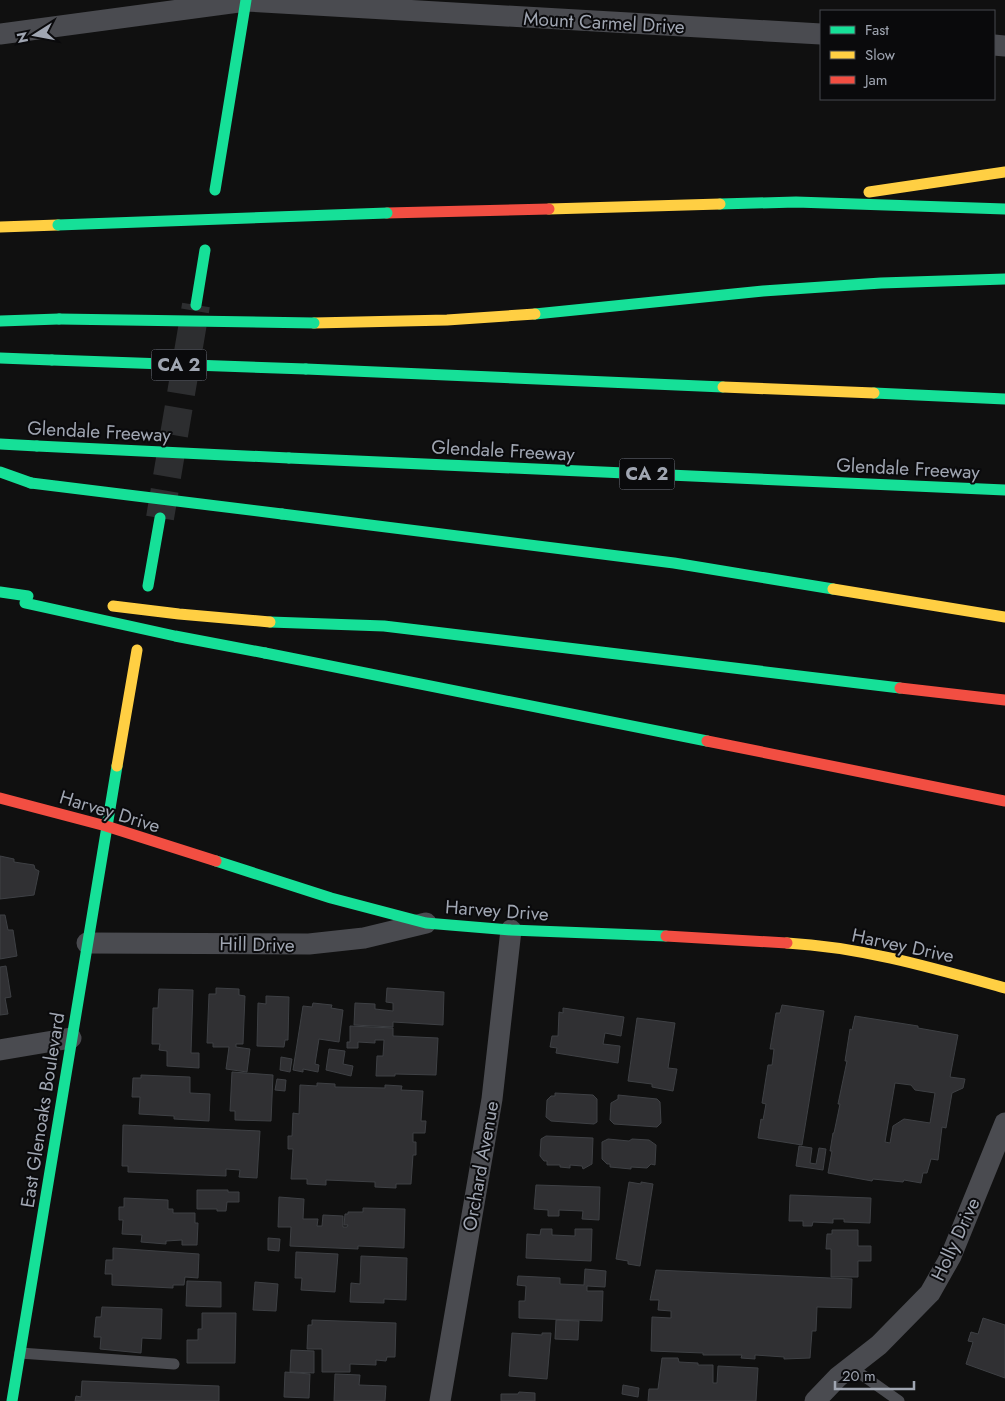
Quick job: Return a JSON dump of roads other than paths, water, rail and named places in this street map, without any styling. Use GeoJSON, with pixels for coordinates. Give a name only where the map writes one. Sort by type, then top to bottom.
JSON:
{"type":"FeatureCollection","features":[{"type":"Feature","properties":{"kind":"main road"},"geometry":{"type":"LineString","coordinates":[[215,190],[246,1]]}},
{"type":"Feature","properties":{"kind":"main road"},"geometry":{"type":"LineString","coordinates":[[796,202],[1005,172]]}},
{"type":"Feature","properties":{"kind":"main road"},"geometry":{"type":"LineString","coordinates":[[0,227],[387,213],[796,202],[1005,209]]}},
{"type":"Feature","properties":{"kind":"main road"},"geometry":{"type":"LineString","coordinates":[[196,305],[204,250]]}},
{"type":"Feature","properties":{"kind":"main road"},"geometry":{"type":"LineString","coordinates":[[0,321],[59,319],[314,323],[447,320],[569,312],[763,291],[881,283],[1005,279]]}},
{"type":"Feature","properties":{"kind":"main road","name":"CA 2"},"geometry":{"type":"LineString","coordinates":[[0,358],[1005,400]]}},
{"type":"Feature","properties":{"kind":"main road","name":"Glendale Freeway"},"geometry":{"type":"LineString","coordinates":[[0,444],[1005,490]]}},
{"type":"Feature","properties":{"kind":"main road"},"geometry":{"type":"LineString","coordinates":[[0,472],[31,483],[674,563],[1005,617]]}},
{"type":"Feature","properties":{"kind":"main road"},"geometry":{"type":"LineString","coordinates":[[148,586],[160,518]]}},
{"type":"Feature","properties":{"kind":"main road"},"geometry":{"type":"LineString","coordinates":[[0,592],[175,636],[1005,801]]}},
{"type":"Feature","properties":{"kind":"main road"},"geometry":{"type":"LineString","coordinates":[[0,598],[66,600]]}},
{"type":"Feature","properties":{"kind":"main road"},"geometry":{"type":"LineString","coordinates":[[103,605],[270,622],[384,626],[1005,700]]}},
{"type":"Feature","properties":{"kind":"main road","name":"East Glenoaks Boulevard"},"geometry":{"type":"LineString","coordinates":[[12,1401],[106,826],[137,650]]}},
{"type":"Feature","properties":{"kind":"main road","name":"Harvey Drive"},"geometry":{"type":"LineString","coordinates":[[0,798],[106,826],[331,898],[426,922],[512,930],[710,937],[794,943],[857,951],[917,964],[1005,988]]}},
{"type":"Feature","properties":{"kind":"street","name":"Mount Carmel Drive"},"geometry":{"type":"LineString","coordinates":[[0,34],[246,1],[820,34]]}},
{"type":"Feature","properties":{"kind":"street","name":"Hill Drive"},"geometry":{"type":"LineString","coordinates":[[87,943],[309,944],[364,938],[426,922]]}},
{"type":"Feature","properties":{"kind":"street","name":"Orchard Avenue"},"geometry":{"type":"LineString","coordinates":[[440,1401],[492,1099],[512,930]]}},
{"type":"Feature","properties":{"kind":"street"},"geometry":{"type":"LineString","coordinates":[[0,1050],[71,1038]]}},
{"type":"Feature","properties":{"kind":"street","name":"Holly Drive"},"geometry":{"type":"LineString","coordinates":[[815,1401],[838,1377],[879,1345],[930,1293],[951,1256],[1005,1123]]}},
{"type":"Feature","properties":{"kind":"lane"},"geometry":{"type":"LineString","coordinates":[[20,1353],[174,1364]]}},
{"type":"Feature","properties":{"kind":"lane"},"geometry":{"type":"LineString","coordinates":[[851,1367],[899,1401]]}},
{"type":"Feature","properties":{"kind":"tunnel"},"geometry":{"type":"LineString","coordinates":[[160,518],[196,305]]}}]}
